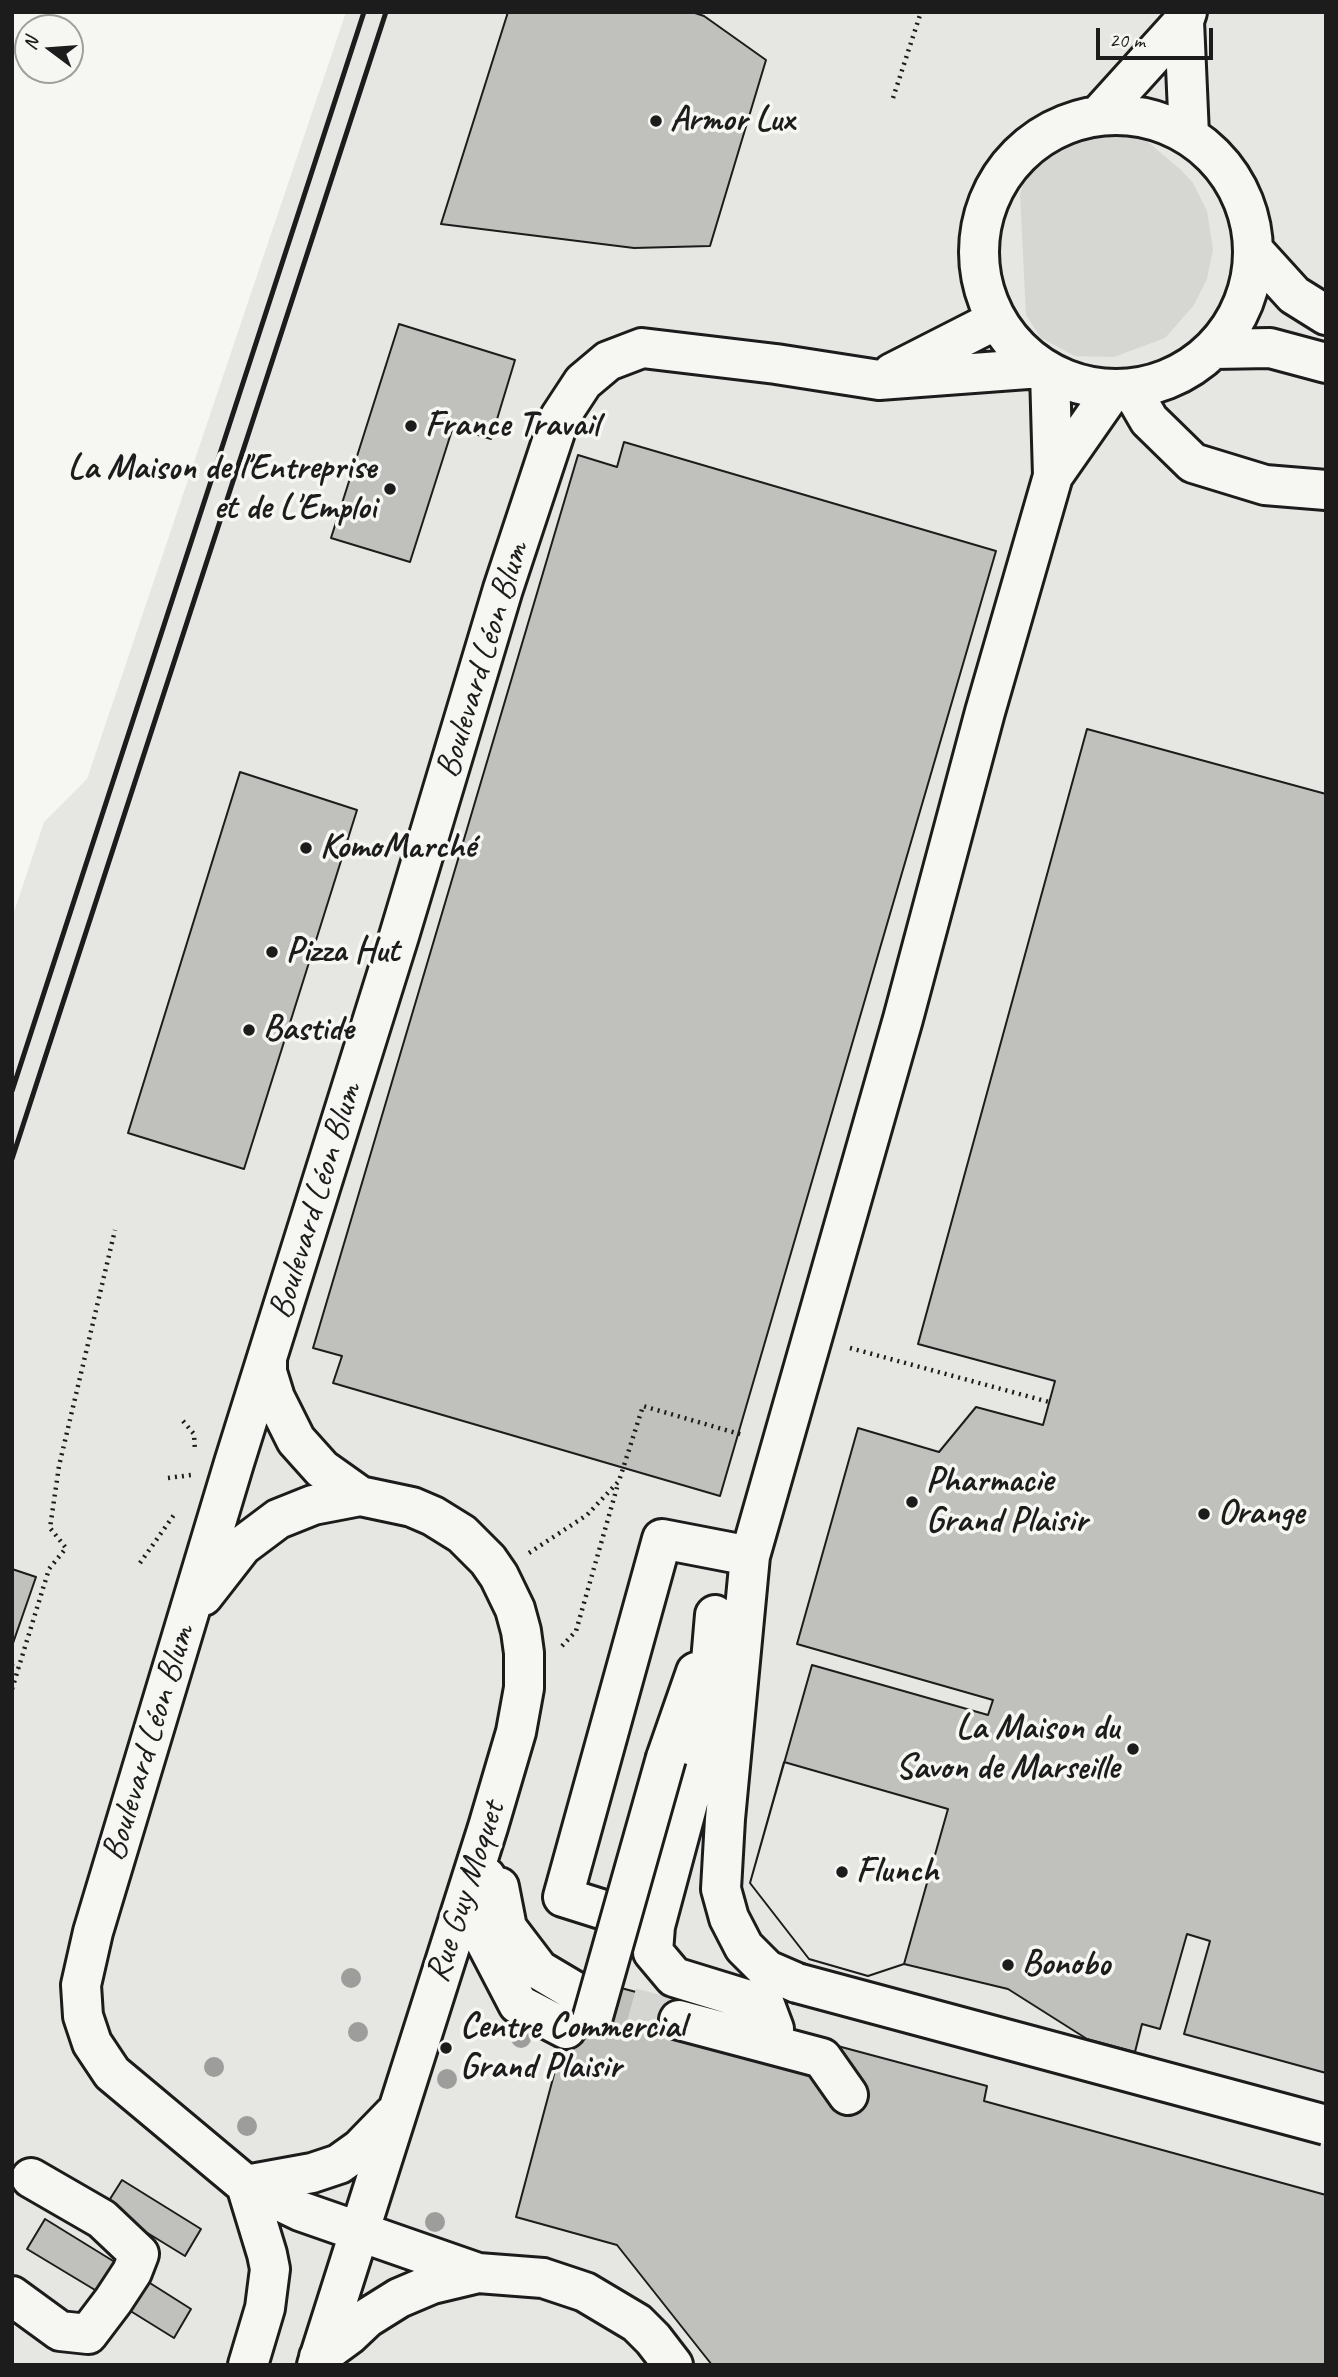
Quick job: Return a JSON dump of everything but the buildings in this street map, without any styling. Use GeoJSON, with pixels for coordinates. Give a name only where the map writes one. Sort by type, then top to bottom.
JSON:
{"type":"FeatureCollection","features":[{"type":"Feature","properties":{"kind":"street"},"geometry":{"type":"LineString","coordinates":[[1099,116],[1185,17]]}},
{"type":"Feature","properties":{"kind":"street"},"geometry":{"type":"LineString","coordinates":[[1185,17],[1189,135]]}},
{"type":"Feature","properties":{"kind":"street","name":"Boulevard Léon Blum"},"geometry":{"type":"LineString","coordinates":[[1099,116],[1146,117],[1189,135],[1224,166],[1245,205],[1254,251],[1249,287],[1236,320],[1214,349],[1189,369],[1161,383],[1122,390],[1080,385],[1046,371],[1016,347],[996,320],[982,284],[979,246],[986,208],[1003,173],[1030,145],[1051,131],[1074,121],[1099,116]]}},
{"type":"Feature","properties":{"kind":"street"},"geometry":{"type":"LineString","coordinates":[[1254,251],[1294,295],[1326,315]]}},
{"type":"Feature","properties":{"kind":"street"},"geometry":{"type":"LineString","coordinates":[[879,380],[996,320]]}},
{"type":"Feature","properties":{"kind":"street","name":"Boulevard Léon Blum"},"geometry":{"type":"LineString","coordinates":[[478,2273],[300,2211],[246,2185],[113,2073],[92,2043],[82,2008],[81,1985],[93,1932],[503,589],[560,417],[583,382],[608,361],[642,348],[752,360],[879,380],[1046,371]]}},
{"type":"Feature","properties":{"kind":"street"},"geometry":{"type":"LineString","coordinates":[[1214,349],[1270,348],[1326,363]]}},
{"type":"Feature","properties":{"kind":"street"},"geometry":{"type":"LineString","coordinates":[[1046,371],[1053,476],[985,712],[903,1019],[750,1556],[721,1889],[729,1918],[744,1947],[767,1970],[797,1983],[1326,2125]]}},
{"type":"Feature","properties":{"kind":"street"},"geometry":{"type":"LineString","coordinates":[[1053,476],[1122,390],[1149,421],[1194,463],[1265,485],[1326,490]]}},
{"type":"Feature","properties":{"kind":"street","name":"Rue Guy Moquet"},"geometry":{"type":"LineString","coordinates":[[267,1356],[267,1372],[275,1398],[296,1440],[322,1469],[360,1496]]}},
{"type":"Feature","properties":{"kind":"street","name":"Rue Guy Moquet"},"geometry":{"type":"LineString","coordinates":[[187,1618],[225,1565],[260,1531],[291,1512],[313,1504],[360,1496],[412,1507],[462,1534],[488,1560],[507,1591],[515,1609],[524,1653],[524,1688],[516,1732],[318,2361]]}},
{"type":"Feature","properties":{"kind":"street"},"geometry":{"type":"LineString","coordinates":[[655,1926],[562,1897],[662,1539],[750,1556]]}},
{"type":"Feature","properties":{"kind":"street"},"geometry":{"type":"LineString","coordinates":[[488,1826],[483,1937],[518,2004],[578,2014],[715,1615],[750,1556]]}},
{"type":"Feature","properties":{"kind":"street"},"geometry":{"type":"LineString","coordinates":[[715,1615],[704,1742],[655,1926],[653,1952],[674,1977],[765,2005],[774,2029]]}},
{"type":"Feature","properties":{"kind":"street"},"geometry":{"type":"LineString","coordinates":[[679,2020],[822,2058],[848,2095]]}},
{"type":"Feature","properties":{"kind":"street"},"geometry":{"type":"LineString","coordinates":[[248,2365],[265,2308],[270,2269],[246,2185],[312,2173],[339,2164],[360,2149],[398,2109]]}},
{"type":"Feature","properties":{"kind":"street"},"geometry":{"type":"LineString","coordinates":[[12,2296],[60,2331],[88,2334],[132,2272],[139,2254],[102,2220],[31,2179]]}},
{"type":"Feature","properties":{"kind":"street"},"geometry":{"type":"LineString","coordinates":[[318,2361],[367,2318],[398,2298],[432,2284],[478,2273],[543,2278],[585,2292],[637,2323],[673,2365]]}},
{"type":"Feature","properties":{"kind":"path"},"geometry":{"type":"LineString","coordinates":[[893,98],[921,12]]}},
{"type":"Feature","properties":{"kind":"path"},"geometry":{"type":"LineString","coordinates":[[12,1689],[49,1569],[66,1548],[50,1528],[53,1503],[59,1466],[115,1230]]}},
{"type":"Feature","properties":{"kind":"path"},"geometry":{"type":"LineString","coordinates":[[799,1382],[837,1345],[1049,1402]]}},
{"type":"Feature","properties":{"kind":"path"},"geometry":{"type":"LineString","coordinates":[[524,1688],[576,1631],[618,1481],[643,1406],[747,1436]]}},
{"type":"Feature","properties":{"kind":"path"},"geometry":{"type":"LineString","coordinates":[[183,1421],[194,1434],[196,1454],[202,1456]]}},
{"type":"Feature","properties":{"kind":"path"},"geometry":{"type":"LineString","coordinates":[[169,1478],[195,1474],[192,1482]]}},
{"type":"Feature","properties":{"kind":"path"},"geometry":{"type":"LineString","coordinates":[[525,1555],[587,1515],[618,1481]]}},
{"type":"Feature","properties":{"kind":"path"},"geometry":{"type":"LineString","coordinates":[[140,1563],[176,1511]]}},
{"type":"Feature","properties":{"kind":"path"},"geometry":{"type":"LineString","coordinates":[[12,1666],[19,1668]]}},
{"type":"Feature","properties":{"kind":"shaded area"},"geometry":{"type":"Polygon","coordinates":[[[346,12],[1326,12],[1326,2365],[12,2365],[12,918],[44,822],[87,779],[346,12]]]}},
{"type":"Feature","properties":{"kind":"shaded area"},"geometry":{"type":"Polygon","coordinates":[[[1107,131],[1148,142],[1193,183],[1207,211],[1213,249],[1207,279],[1194,305],[1165,338],[1114,357],[1075,356],[1041,338],[1026,315],[1020,194],[1029,168],[1063,140],[1107,131]]]}},
{"type":"Feature","properties":{"kind":"tunnel"},"geometry":{"type":"LineString","coordinates":[[576,1992],[679,2020]]}},
{"type":"Feature","properties":{"kind":"railway"},"geometry":{"type":"LineString","coordinates":[[12,1091],[364,12]]}},
{"type":"Feature","properties":{"kind":"railway"},"geometry":{"type":"LineString","coordinates":[[12,1159],[386,12]]}},
{"type":"Feature","properties":{"kind":"place","name":"Armor Lux"},"geometry":{"type":"Point","coordinates":[656,121]}},
{"type":"Feature","properties":{"kind":"place","name":"France Travail"},"geometry":{"type":"Point","coordinates":[411,426]}},
{"type":"Feature","properties":{"kind":"place","name":"La Maison de l'Entreprise et de L'Emploi"},"geometry":{"type":"Point","coordinates":[390,489]}},
{"type":"Feature","properties":{"kind":"place","name":"KomoMarché"},"geometry":{"type":"Point","coordinates":[306,848]}},
{"type":"Feature","properties":{"kind":"place","name":"Pizza Hut"},"geometry":{"type":"Point","coordinates":[272,952]}},
{"type":"Feature","properties":{"kind":"place","name":"Bastide"},"geometry":{"type":"Point","coordinates":[249,1030]}},
{"type":"Feature","properties":{"kind":"place","name":"Pharmacie Grand Plaisir"},"geometry":{"type":"Point","coordinates":[912,1502]}},
{"type":"Feature","properties":{"kind":"place","name":"Orange"},"geometry":{"type":"Point","coordinates":[1204,1514]}},
{"type":"Feature","properties":{"kind":"place","name":"La Maison du Savon de Marseille"},"geometry":{"type":"Point","coordinates":[1133,1749]}},
{"type":"Feature","properties":{"kind":"place","name":"Flunch"},"geometry":{"type":"Point","coordinates":[842,1872]}},
{"type":"Feature","properties":{"kind":"place","name":"Bonobo"},"geometry":{"type":"Point","coordinates":[1008,1965]}},
{"type":"Feature","properties":{"kind":"place","name":"Centre Commercial Grand Plaisir"},"geometry":{"type":"Point","coordinates":[446,2048]}}]}
